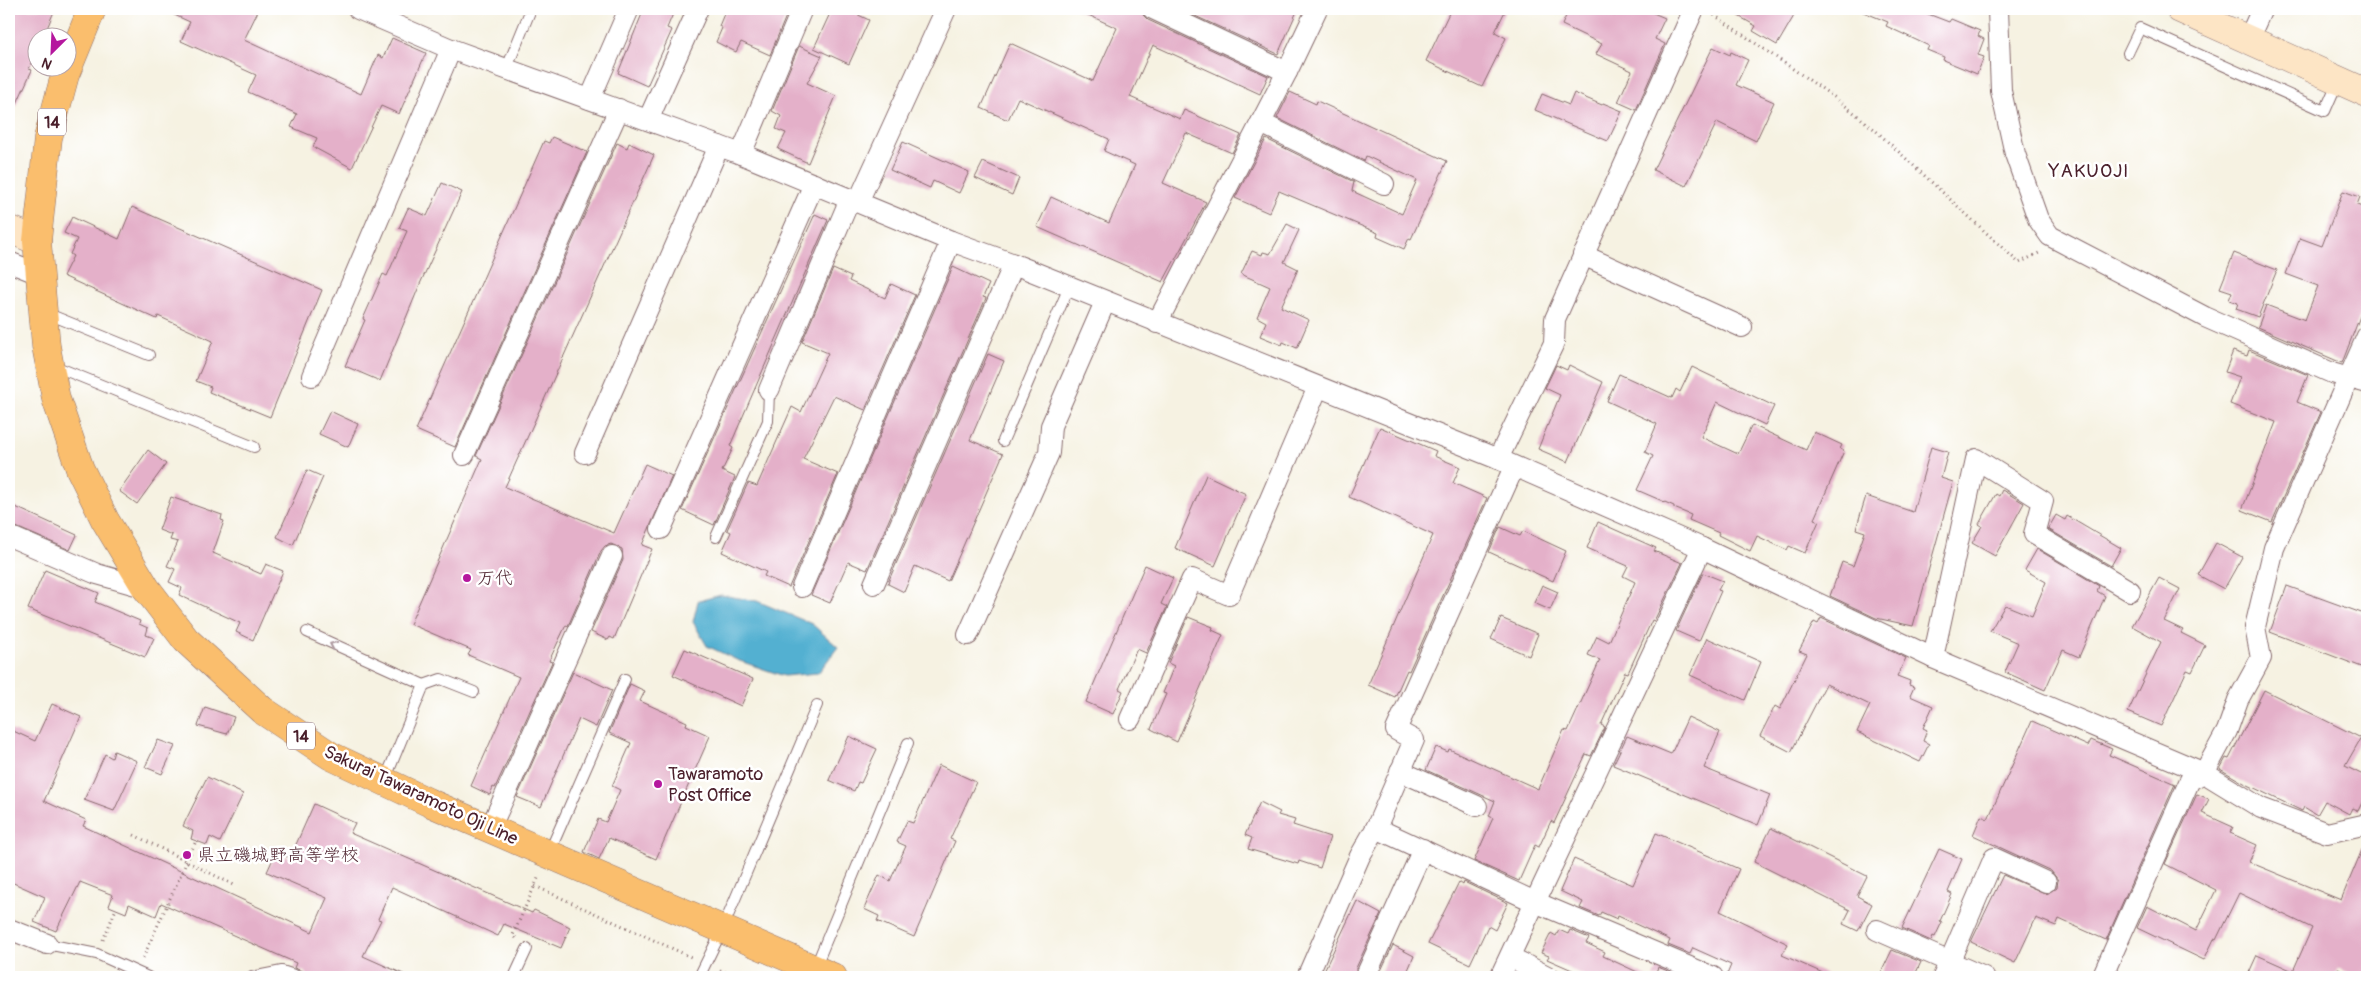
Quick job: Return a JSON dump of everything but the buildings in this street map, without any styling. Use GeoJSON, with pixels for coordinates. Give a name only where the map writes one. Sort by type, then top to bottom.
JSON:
{"type":"FeatureCollection","features":[{"type":"Feature","properties":{"kind":"main road","name":"Sakurai Tawaramoto Oji Line"},"geometry":{"type":"LineString","coordinates":[[92,9],[65,74],[48,138],[37,241],[39,274],[49,364],[56,399],[80,468],[105,520],[146,588],[186,640],[262,710],[331,756],[490,829],[823,973]]}},
{"type":"Feature","properties":{"kind":"main road"},"geometry":{"type":"LineString","coordinates":[[2180,9],[2367,92]]}},
{"type":"Feature","properties":{"kind":"main road"},"geometry":{"type":"LineString","coordinates":[[9,229],[37,241]]}},
{"type":"Feature","properties":{"kind":"street"},"geometry":{"type":"LineString","coordinates":[[358,9],[451,49],[506,70],[741,154],[951,242],[1014,264],[1506,463],[1702,548],[1933,658],[2204,773],[2261,808],[2327,833],[2366,822]]}},
{"type":"Feature","properties":{"kind":"street"},"geometry":{"type":"LineString","coordinates":[[590,99],[629,9]]}},
{"type":"Feature","properties":{"kind":"street"},"geometry":{"type":"LineString","coordinates":[[648,120],[698,9]]}},
{"type":"Feature","properties":{"kind":"street"},"geometry":{"type":"LineString","coordinates":[[741,154],[802,9]]}},
{"type":"Feature","properties":{"kind":"street"},"geometry":{"type":"LineString","coordinates":[[769,390],[854,201],[946,9]]}},
{"type":"Feature","properties":{"kind":"street"},"geometry":{"type":"LineString","coordinates":[[1152,9],[1288,72]]}},
{"type":"Feature","properties":{"kind":"street"},"geometry":{"type":"LineString","coordinates":[[1157,323],[1288,72],[1317,9]]}},
{"type":"Feature","properties":{"kind":"street"},"geometry":{"type":"LineString","coordinates":[[2248,40],[2262,9]]}},
{"type":"Feature","properties":{"kind":"street"},"geometry":{"type":"LineString","coordinates":[[1996,10],[2001,91],[2019,163],[2038,219],[2050,236],[2205,317],[2332,373],[2358,380]]}},
{"type":"Feature","properties":{"kind":"street"},"geometry":{"type":"LineString","coordinates":[[1307,977],[1360,856],[1376,828],[1414,740],[1396,730],[1554,343],[1555,319],[1583,255],[1703,11]]}},
{"type":"Feature","properties":{"kind":"street"},"geometry":{"type":"LineString","coordinates":[[312,376],[451,49]]}},
{"type":"Feature","properties":{"kind":"street"},"geometry":{"type":"LineString","coordinates":[[464,455],[619,109]]}},
{"type":"Feature","properties":{"kind":"street"},"geometry":{"type":"LineString","coordinates":[[1261,124],[1384,184]]}},
{"type":"Feature","properties":{"kind":"street"},"geometry":{"type":"LineString","coordinates":[[585,454],[719,146]]}},
{"type":"Feature","properties":{"kind":"street"},"geometry":{"type":"LineString","coordinates":[[661,529],[814,184]]}},
{"type":"Feature","properties":{"kind":"street"},"geometry":{"type":"LineString","coordinates":[[802,588],[951,242]]}},
{"type":"Feature","properties":{"kind":"street"},"geometry":{"type":"LineString","coordinates":[[1583,255],[1742,327]]}},
{"type":"Feature","properties":{"kind":"street"},"geometry":{"type":"LineString","coordinates":[[9,262],[39,274]]}},
{"type":"Feature","properties":{"kind":"street"},"geometry":{"type":"LineString","coordinates":[[874,584],[1014,264]]}},
{"type":"Feature","properties":{"kind":"street"},"geometry":{"type":"LineString","coordinates":[[968,635],[1049,453],[1051,426],[1105,302]]}},
{"type":"Feature","properties":{"kind":"street"},"geometry":{"type":"LineString","coordinates":[[2102,977],[2190,780],[2204,773],[2227,731],[2238,700],[2261,658],[2255,626],[2274,548],[2358,380],[2367,336]]}},
{"type":"Feature","properties":{"kind":"street"},"geometry":{"type":"LineString","coordinates":[[1130,719],[1192,579],[1229,594],[1318,387]]}},
{"type":"Feature","properties":{"kind":"street"},"geometry":{"type":"LineString","coordinates":[[1933,658],[1976,459],[2043,501],[2034,534],[2130,591]]}},
{"type":"Feature","properties":{"kind":"street"},"geometry":{"type":"LineString","coordinates":[[9,536],[97,574],[146,588]]}},
{"type":"Feature","properties":{"kind":"street"},"geometry":{"type":"LineString","coordinates":[[1500,977],[1702,548]]}},
{"type":"Feature","properties":{"kind":"street"},"geometry":{"type":"LineString","coordinates":[[490,829],[612,556]]}},
{"type":"Feature","properties":{"kind":"street"},"geometry":{"type":"LineString","coordinates":[[1400,771],[1477,806]]}},
{"type":"Feature","properties":{"kind":"street"},"geometry":{"type":"LineString","coordinates":[[1376,828],[1536,902],[1713,977]]}},
{"type":"Feature","properties":{"kind":"street"},"geometry":{"type":"LineString","coordinates":[[1367,973],[1423,850]]}},
{"type":"Feature","properties":{"kind":"street"},"geometry":{"type":"LineString","coordinates":[[1946,970],[1994,858],[2046,882]]}},
{"type":"Feature","properties":{"kind":"street"},"geometry":{"type":"LineString","coordinates":[[9,928],[47,944]]}},
{"type":"Feature","properties":{"kind":"street"},"geometry":{"type":"LineString","coordinates":[[1877,930],[1946,970],[1984,977]]}},
{"type":"Feature","properties":{"kind":"street"},"geometry":{"type":"LineString","coordinates":[[1510,957],[1549,977]]}},
{"type":"Feature","properties":{"kind":"lane"},"geometry":{"type":"LineString","coordinates":[[506,70],[531,9]]}},
{"type":"Feature","properties":{"kind":"lane"},"geometry":{"type":"LineString","coordinates":[[2128,53],[2140,28],[2325,111],[2338,80]]}},
{"type":"Feature","properties":{"kind":"lane"},"geometry":{"type":"LineString","coordinates":[[1003,441],[1070,287]]}},
{"type":"Feature","properties":{"kind":"lane"},"geometry":{"type":"LineString","coordinates":[[43,312],[149,355]]}},
{"type":"Feature","properties":{"kind":"lane"},"geometry":{"type":"LineString","coordinates":[[49,364],[254,446]]}},
{"type":"Feature","properties":{"kind":"lane"},"geometry":{"type":"LineString","coordinates":[[716,537],[768,421],[769,390]]}},
{"type":"Feature","properties":{"kind":"lane"},"geometry":{"type":"LineString","coordinates":[[307,632],[424,685],[441,679],[474,692]]}},
{"type":"Feature","properties":{"kind":"lane"},"geometry":{"type":"LineString","coordinates":[[548,854],[625,679]]}},
{"type":"Feature","properties":{"kind":"lane"},"geometry":{"type":"LineString","coordinates":[[384,781],[424,685]]}},
{"type":"Feature","properties":{"kind":"lane"},"geometry":{"type":"LineString","coordinates":[[699,977],[722,930],[817,705]]}},
{"type":"Feature","properties":{"kind":"lane"},"geometry":{"type":"LineString","coordinates":[[823,973],[908,743]]}},
{"type":"Feature","properties":{"kind":"lane"},"geometry":{"type":"LineString","coordinates":[[47,944],[97,954],[148,977]]}},
{"type":"Feature","properties":{"kind":"lane"},"geometry":{"type":"LineString","coordinates":[[514,977],[527,949]]}},
{"type":"Feature","properties":{"kind":"lane"},"geometry":{"type":"LineString","coordinates":[[252,977],[282,970],[300,977]]}},
{"type":"Feature","properties":{"kind":"path"},"geometry":{"type":"LineString","coordinates":[[1703,11],[1844,105],[1874,129],[2019,263],[2040,253],[2050,236]]}},
{"type":"Feature","properties":{"kind":"path"},"geometry":{"type":"LineString","coordinates":[[134,835],[236,886]]}},
{"type":"Feature","properties":{"kind":"path"},"geometry":{"type":"LineString","coordinates":[[137,972],[196,841]]}},
{"type":"Feature","properties":{"kind":"path"},"geometry":{"type":"LineString","coordinates":[[527,949],[514,935],[548,854]]}},
{"type":"Feature","properties":{"kind":"path"},"geometry":{"type":"LineString","coordinates":[[535,886],[738,977]]}},
{"type":"Feature","properties":{"kind":"path"},"geometry":{"type":"LineString","coordinates":[[97,954],[116,909]]}},
{"type":"Feature","properties":{"kind":"water"},"geometry":{"type":"Polygon","coordinates":[[[721,595],[757,601],[812,624],[838,647],[818,673],[784,676],[737,660],[707,646],[693,622],[698,601],[721,595]]]}},
{"type":"Feature","properties":{"kind":"place","name":"万代"},"geometry":{"type":"Point","coordinates":[467,578]}},
{"type":"Feature","properties":{"kind":"place","name":"Tawaramoto Post Office"},"geometry":{"type":"Point","coordinates":[658,784]}},
{"type":"Feature","properties":{"kind":"place","name":"県立磯城野高等学校"},"geometry":{"type":"Point","coordinates":[187,855]}},
{"type":"Feature","properties":{"kind":"district","name":"YAKUOJI"},"geometry":{"type":"Point","coordinates":[2089,170]}}]}
